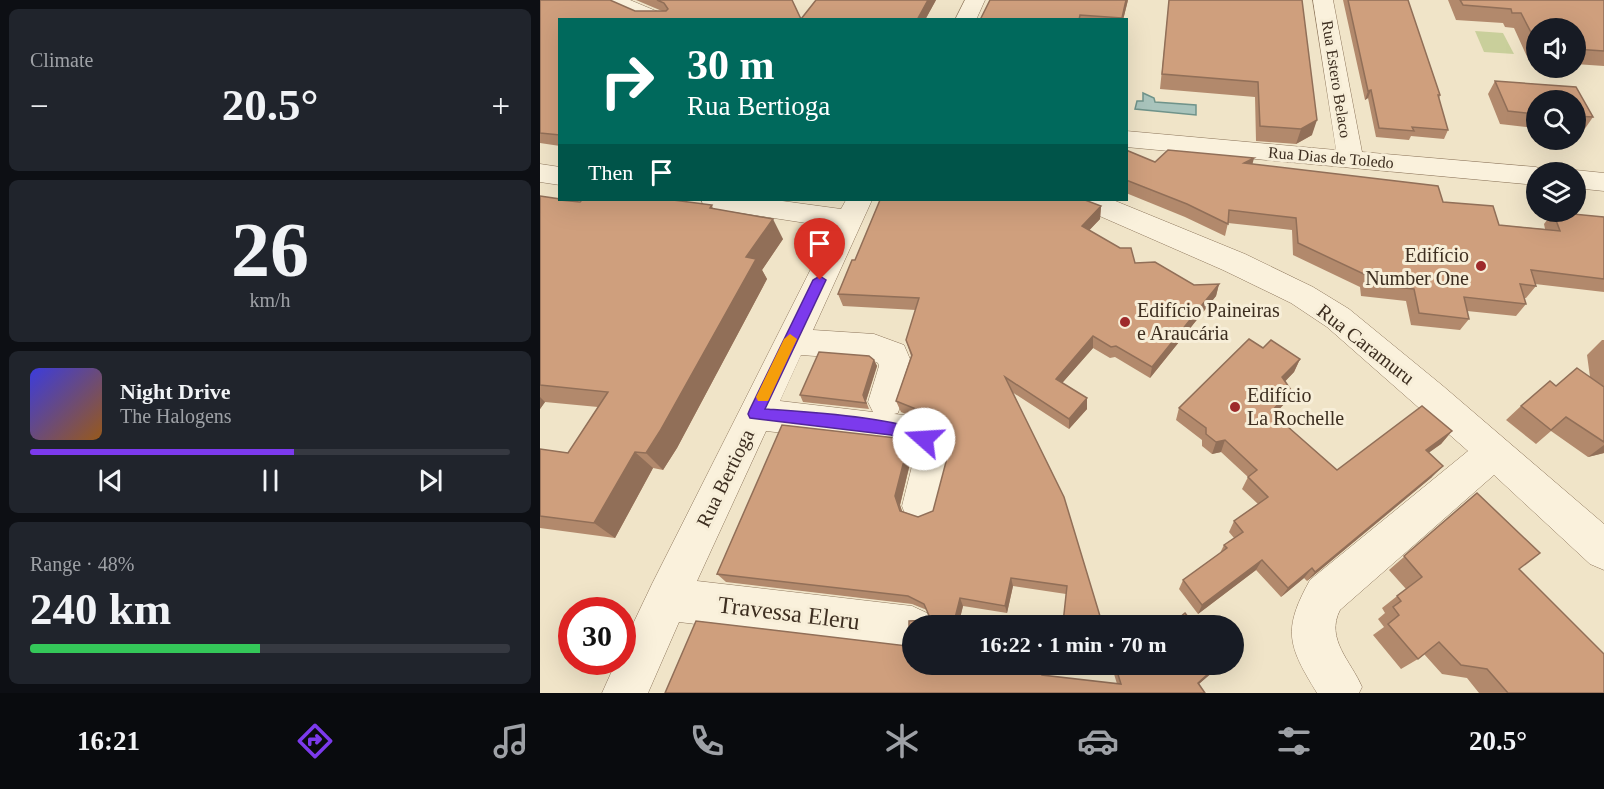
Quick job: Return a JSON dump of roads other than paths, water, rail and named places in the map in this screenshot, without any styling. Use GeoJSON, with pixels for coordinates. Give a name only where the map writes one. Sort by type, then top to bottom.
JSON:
{"type":"FeatureCollection","features":[{"type":"Feature","properties":{"kind":"street"},"geometry":{"type":"LineString","coordinates":[[612,0],[656,18]]}},
{"type":"Feature","properties":{"kind":"street"},"geometry":{"type":"LineString","coordinates":[[966,18],[975,0]]}},
{"type":"Feature","properties":{"kind":"street","name":"Rua Estero Belaco"},"geometry":{"type":"LineString","coordinates":[[1323,0],[1350,159]]}},
{"type":"Feature","properties":{"kind":"street","name":"Rua Dias de Toledo"},"geometry":{"type":"LineString","coordinates":[[1128,139],[1526,175]]}},
{"type":"Feature","properties":{"kind":"street"},"geometry":{"type":"LineString","coordinates":[[540,173],[558,176]]}},
{"type":"Feature","properties":{"kind":"street"},"geometry":{"type":"LineString","coordinates":[[1586,180],[1604,182]]}},
{"type":"Feature","properties":{"kind":"street"},"geometry":{"type":"LineString","coordinates":[[729,201],[854,210]]}},
{"type":"Feature","properties":{"kind":"street","name":"Rua Caramuru"},"geometry":{"type":"LineString","coordinates":[[1092,201],[1168,231],[1302,295],[1338,318],[1604,550]]}},
{"type":"Feature","properties":{"kind":"street","name":"Rua Bertioga"},"geometry":{"type":"LineString","coordinates":[[626,693],[667,599],[854,210]]}},
{"type":"Feature","properties":{"kind":"street"},"geometry":{"type":"LineString","coordinates":[[790,341],[874,347],[892,354],[896,366],[886,402]]}},
{"type":"Feature","properties":{"kind":"street"},"geometry":{"type":"LineString","coordinates":[[755,414],[891,428],[916,434],[930,443],[934,454],[921,506]]}},
{"type":"Feature","properties":{"kind":"street"},"geometry":{"type":"LineString","coordinates":[[1339,687],[1314,645],[1310,628],[1316,610],[1325,596],[1494,452]]}},
{"type":"Feature","properties":{"kind":"street","name":"Travessa Eleru"},"geometry":{"type":"LineString","coordinates":[[667,599],[902,627]]}},
{"type":"Feature","properties":{"kind":"water"},"geometry":{"type":"Polygon","coordinates":[[[1143,93],[1154,98],[1155,102],[1196,105],[1196,115],[1135,109],[1137,101],[1143,101],[1143,93]]]}},
{"type":"Feature","properties":{"kind":"place","name":"Edifício Number One"},"geometry":{"type":"Point","coordinates":[1481,266]}},
{"type":"Feature","properties":{"kind":"place","name":"Edifício Paineiras e Araucária"},"geometry":{"type":"Point","coordinates":[1125,322]}},
{"type":"Feature","properties":{"kind":"place","name":"Edifício La Rochelle"},"geometry":{"type":"Point","coordinates":[1235,407]}}]}
